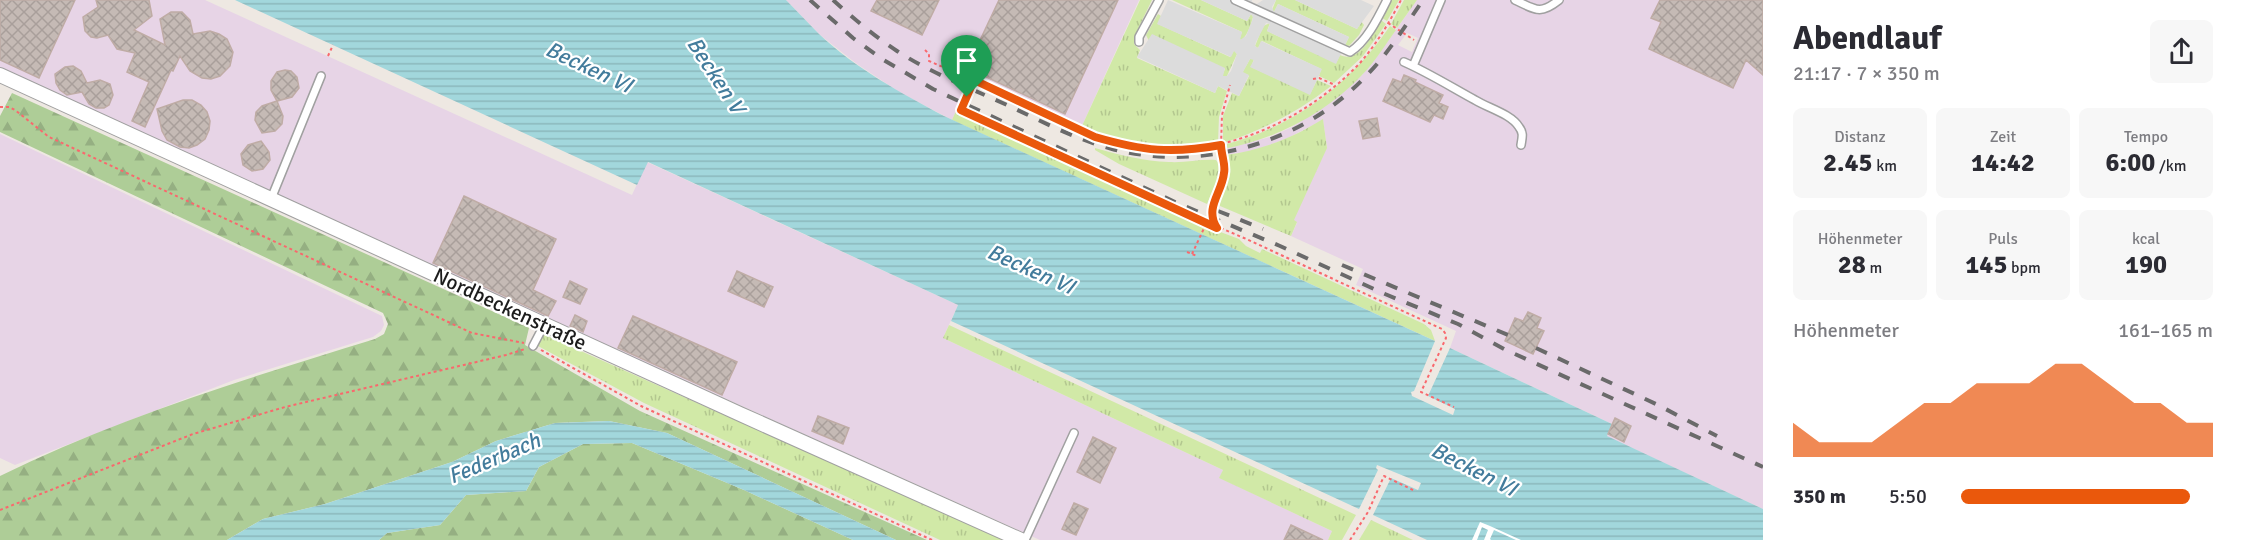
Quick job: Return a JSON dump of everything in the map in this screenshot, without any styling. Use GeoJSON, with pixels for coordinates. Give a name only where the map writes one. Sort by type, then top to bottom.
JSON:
{"type":"FeatureCollection","features":[{"type":"Feature","properties":{"kind":"street","name":"Nordbeckenstraße"},"geometry":{"type":"LineString","coordinates":[[0,75],[544,325],[1023,540]]}},
{"type":"Feature","properties":{"kind":"lane"},"geometry":{"type":"LineString","coordinates":[[1139,42],[1139,37],[1159,0]]}},
{"type":"Feature","properties":{"kind":"lane"},"geometry":{"type":"LineString","coordinates":[[1234,0],[1350,52],[1356,48],[1387,0]]}},
{"type":"Feature","properties":{"kind":"lane"},"geometry":{"type":"LineString","coordinates":[[1413,66],[1441,0]]}},
{"type":"Feature","properties":{"kind":"lane"},"geometry":{"type":"LineString","coordinates":[[1515,0],[1540,11],[1546,10],[1559,0]]}},
{"type":"Feature","properties":{"kind":"lane"},"geometry":{"type":"LineString","coordinates":[[1404,62],[1508,117],[1519,126],[1523,135],[1521,145]]}},
{"type":"Feature","properties":{"kind":"lane"},"geometry":{"type":"LineString","coordinates":[[271,199],[321,76]]}},
{"type":"Feature","properties":{"kind":"lane"},"geometry":{"type":"LineString","coordinates":[[533,346],[544,325]]}},
{"type":"Feature","properties":{"kind":"lane"},"geometry":{"type":"LineString","coordinates":[[1023,540],[1074,433]]}},
{"type":"Feature","properties":{"kind":"path"},"geometry":{"type":"LineString","coordinates":[[926,50],[929,54],[929,61],[1095,137],[1157,151],[1192,150],[1245,138],[1287,119],[1308,106],[1358,65],[1389,24],[1401,0]]}},
{"type":"Feature","properties":{"kind":"path"},"geometry":{"type":"LineString","coordinates":[[1378,17],[1417,42]]}},
{"type":"Feature","properties":{"kind":"path"},"geometry":{"type":"LineString","coordinates":[[328,56],[333,45]]}},
{"type":"Feature","properties":{"kind":"path"},"geometry":{"type":"LineString","coordinates":[[1312,79],[1319,78],[1335,85]]}},
{"type":"Feature","properties":{"kind":"path"},"geometry":{"type":"LineString","coordinates":[[974,80],[961,110],[1444,330],[1446,338],[1422,392],[1454,407]]}},
{"type":"Feature","properties":{"kind":"path"},"geometry":{"type":"LineString","coordinates":[[1217,228],[1212,209],[1224,174],[1221,145],[1222,115],[1230,85]]}},
{"type":"Feature","properties":{"kind":"path"},"geometry":{"type":"LineString","coordinates":[[0,107],[15,110],[49,137],[472,333],[533,346],[641,406],[932,540]]}},
{"type":"Feature","properties":{"kind":"path"},"geometry":{"type":"LineString","coordinates":[[1192,254],[1206,223]]}},
{"type":"Feature","properties":{"kind":"path"},"geometry":{"type":"LineString","coordinates":[[1187,252],[1197,256]]}},
{"type":"Feature","properties":{"kind":"path"},"geometry":{"type":"LineString","coordinates":[[0,510],[203,431],[285,406],[506,355],[533,346]]}},
{"type":"Feature","properties":{"kind":"path"},"geometry":{"type":"LineString","coordinates":[[1350,540],[1368,512],[1384,476],[1416,491]]}},
{"type":"Feature","properties":{"kind":"shaded area"},"geometry":{"type":"Polygon","coordinates":[[[0,0],[205,0],[632,195],[647,162],[958,305],[943,338],[1223,470],[1220,478],[1332,531],[1328,540],[1040,540],[274,196],[0,68],[0,0]]]}},
{"type":"Feature","properties":{"kind":"shaded area"},"geometry":{"type":"Polygon","coordinates":[[[786,0],[1139,0],[1081,128],[973,77],[952,120],[899,92],[857,64],[820,35],[786,0]]]}},
{"type":"Feature","properties":{"kind":"shaded area"},"geometry":{"type":"Polygon","coordinates":[[[1168,0],[1242,32],[1240,40],[1246,36],[1253,17],[1251,14],[1247,21],[1201,0],[1252,0],[1257,4],[1263,0],[1276,0],[1272,7],[1274,12],[1278,4],[1349,37],[1336,64],[1267,31],[1270,24],[1266,23],[1255,46],[1258,48],[1261,41],[1322,69],[1310,95],[1250,67],[1254,60],[1250,59],[1243,72],[1249,75],[1239,96],[1218,86],[1215,93],[1137,57],[1152,34],[1225,68],[1223,76],[1227,76],[1231,71],[1237,54],[1234,51],[1231,57],[1157,24],[1168,0]]]}},
{"type":"Feature","properties":{"kind":"shaded area"},"geometry":{"type":"Polygon","coordinates":[[[1295,0],[1361,0],[1374,6],[1357,29],[1295,0]]]}},
{"type":"Feature","properties":{"kind":"shaded area"},"geometry":{"type":"Polygon","coordinates":[[[1417,0],[1763,0],[1763,509],[1606,436],[1612,424],[1450,348],[1456,331],[1356,285],[1363,269],[1291,236],[1297,223],[1293,220],[1327,147],[1323,120],[1284,140],[1252,151],[1225,155],[1224,149],[1270,137],[1292,127],[1342,93],[1362,75],[1417,0]],[[1407,33],[1398,45],[1412,52],[1418,38],[1407,33]]]}},
{"type":"Feature","properties":{"kind":"shaded area"},"geometry":{"type":"Polygon","coordinates":[[[0,134],[382,316],[384,325],[381,331],[373,337],[234,380],[15,465],[0,458],[0,134]]]}},
{"type":"Feature","properties":{"kind":"green space"},"geometry":{"type":"Polygon","coordinates":[[[1140,0],[1152,0],[1135,35],[1134,44],[1140,50],[1137,58],[1215,93],[1218,86],[1227,91],[1219,117],[1218,143],[1148,146],[1114,140],[1081,128],[1140,0]]]}},
{"type":"Feature","properties":{"kind":"green space"},"geometry":{"type":"Polygon","coordinates":[[[1172,0],[1201,0],[1247,21],[1251,14],[1253,17],[1243,39],[1239,40],[1242,32],[1172,0]]]}},
{"type":"Feature","properties":{"kind":"green space"},"geometry":{"type":"Polygon","coordinates":[[[1276,0],[1295,0],[1357,29],[1361,21],[1364,25],[1349,46],[1345,45],[1349,37],[1278,4],[1274,12],[1272,10],[1276,0]]]}},
{"type":"Feature","properties":{"kind":"green space"},"geometry":{"type":"Polygon","coordinates":[[[1391,0],[1399,0],[1387,21],[1382,18],[1391,0]]]}},
{"type":"Feature","properties":{"kind":"green space"},"geometry":{"type":"Polygon","coordinates":[[[1404,0],[1417,0],[1397,28],[1391,24],[1404,0]]]}},
{"type":"Feature","properties":{"kind":"green space"},"geometry":{"type":"Polygon","coordinates":[[[1158,14],[1161,16],[1158,24],[1230,57],[1234,50],[1237,54],[1227,76],[1222,76],[1225,69],[1152,35],[1149,41],[1146,35],[1158,14]]]}},
{"type":"Feature","properties":{"kind":"green space"},"geometry":{"type":"Polygon","coordinates":[[[1381,20],[1386,24],[1363,56],[1334,83],[1319,76],[1321,69],[1262,41],[1258,48],[1255,46],[1263,26],[1270,23],[1267,31],[1336,63],[1340,55],[1347,57],[1359,52],[1381,20]]]}},
{"type":"Feature","properties":{"kind":"green space"},"geometry":{"type":"Polygon","coordinates":[[[1390,26],[1396,30],[1376,59],[1348,89],[1332,102],[1299,123],[1281,131],[1243,145],[1224,149],[1223,145],[1273,128],[1317,101],[1357,67],[1390,26]]]}},
{"type":"Feature","properties":{"kind":"green space"},"geometry":{"type":"Polygon","coordinates":[[[1250,59],[1254,59],[1251,67],[1310,94],[1317,80],[1331,86],[1280,119],[1223,143],[1223,116],[1232,93],[1239,96],[1249,76],[1242,73],[1250,59]]]}},
{"type":"Feature","properties":{"kind":"green space"},"geometry":{"type":"Polygon","coordinates":[[[12,93],[529,328],[525,345],[640,411],[927,540],[896,540],[667,433],[609,421],[555,423],[496,441],[452,462],[325,504],[263,519],[227,540],[0,540],[0,476],[91,435],[138,417],[232,384],[375,339],[384,334],[388,324],[383,313],[0,132],[0,116],[12,93]]]}},
{"type":"Feature","properties":{"kind":"green space"},"geometry":{"type":"Polygon","coordinates":[[[956,111],[1194,222],[1239,239],[1246,246],[1260,253],[1262,249],[1424,324],[1431,330],[1435,341],[952,120],[956,111]]]}},
{"type":"Feature","properties":{"kind":"green space"},"geometry":{"type":"Polygon","coordinates":[[[1323,119],[1327,148],[1294,220],[1297,222],[1291,236],[1220,206],[1220,198],[1230,171],[1225,155],[1276,143],[1323,119]]]}},
{"type":"Feature","properties":{"kind":"green space"},"geometry":{"type":"Polygon","coordinates":[[[1095,148],[1160,161],[1216,160],[1220,165],[1218,178],[1207,204],[1119,164],[1095,148]]]}},
{"type":"Feature","properties":{"kind":"green space"},"geometry":{"type":"Polygon","coordinates":[[[949,325],[1356,515],[1342,540],[1328,540],[1332,531],[1219,478],[1223,470],[943,338],[949,325]]]}},
{"type":"Feature","properties":{"kind":"green space"},"geometry":{"type":"Polygon","coordinates":[[[545,335],[1004,540],[940,540],[644,403],[538,346],[542,336],[545,335]]]}},
{"type":"Feature","properties":{"kind":"green space"},"geometry":{"type":"Polygon","coordinates":[[[632,443],[744,490],[853,540],[379,540],[387,533],[440,525],[466,495],[526,491],[539,467],[583,444],[632,443]]]}},
{"type":"Feature","properties":{"kind":"green space"},"geometry":{"type":"Polygon","coordinates":[[[1371,520],[1413,540],[1359,540],[1371,520]]]}},
{"type":"Feature","properties":{"kind":"water"},"geometry":{"type":"Polygon","coordinates":[[[235,0],[786,0],[819,34],[848,58],[895,89],[944,116],[1435,341],[1414,391],[1411,392],[1412,396],[1453,415],[1455,409],[1428,396],[1450,348],[1612,424],[1607,436],[1763,509],[1763,540],[1427,540],[1373,515],[1391,478],[1418,490],[1421,483],[1377,465],[1378,470],[1359,509],[951,321],[958,305],[648,162],[637,185],[235,0]]]}},
{"type":"Feature","properties":{"kind":"water","name":"Federbach"},"geometry":{"type":"Polygon","coordinates":[[[609,421],[667,433],[896,540],[853,540],[744,490],[632,443],[583,444],[539,467],[526,491],[466,495],[440,525],[387,533],[379,540],[227,540],[263,519],[325,504],[452,462],[496,441],[555,423],[609,421]]]}},
{"type":"Feature","properties":{"kind":"pier"},"geometry":{"type":"Polygon","coordinates":[[[1480,522],[1521,540],[1494,530],[1491,540],[1484,540],[1488,530],[1482,527],[1477,540],[1472,540],[1480,522]]]}},
{"type":"Feature","properties":{"kind":"building"},"geometry":{"type":"Polygon","coordinates":[[[0,0],[75,0],[39,78],[0,60],[0,0]]]}},
{"type":"Feature","properties":{"kind":"building"},"geometry":{"type":"Polygon","coordinates":[[[96,0],[149,0],[152,16],[134,30],[165,45],[160,19],[171,12],[182,12],[190,20],[193,34],[210,31],[227,39],[233,52],[230,66],[220,76],[211,79],[202,78],[190,71],[180,56],[173,71],[171,70],[145,127],[132,121],[149,82],[127,72],[135,53],[117,49],[108,35],[91,37],[85,31],[83,17],[98,7],[96,0]]]}},
{"type":"Feature","properties":{"kind":"building"},"geometry":{"type":"Polygon","coordinates":[[[877,0],[939,0],[922,35],[871,11],[877,0]]]}},
{"type":"Feature","properties":{"kind":"building"},"geometry":{"type":"Polygon","coordinates":[[[999,0],[1118,0],[1065,114],[967,68],[999,0]]]}},
{"type":"Feature","properties":{"kind":"building"},"geometry":{"type":"Polygon","coordinates":[[[1660,0],[1763,0],[1763,75],[1746,60],[1733,88],[1649,49],[1661,22],[1651,18],[1660,0]]]}},
{"type":"Feature","properties":{"kind":"building"},"geometry":{"type":"Polygon","coordinates":[[[73,66],[81,71],[87,83],[100,80],[110,84],[113,95],[109,105],[96,108],[89,104],[82,92],[67,95],[60,90],[55,74],[65,67],[73,66]]]}},
{"type":"Feature","properties":{"kind":"building"},"geometry":{"type":"Polygon","coordinates":[[[291,71],[297,77],[299,88],[292,97],[277,101],[271,90],[271,81],[277,72],[291,71]]]}},
{"type":"Feature","properties":{"kind":"building"},"geometry":{"type":"Polygon","coordinates":[[[1404,75],[1443,95],[1439,103],[1448,107],[1443,119],[1434,115],[1430,122],[1383,101],[1393,79],[1401,82],[1404,75]]]}},
{"type":"Feature","properties":{"kind":"building"},"geometry":{"type":"Polygon","coordinates":[[[183,100],[192,100],[201,105],[210,121],[205,139],[189,148],[180,147],[167,140],[162,131],[157,109],[183,100]]]}},
{"type":"Feature","properties":{"kind":"building"},"geometry":{"type":"Polygon","coordinates":[[[277,101],[283,116],[282,124],[275,131],[262,133],[255,120],[256,112],[262,106],[277,101]]]}},
{"type":"Feature","properties":{"kind":"building"},"geometry":{"type":"Polygon","coordinates":[[[1377,118],[1380,136],[1363,139],[1359,121],[1377,118]]]}},
{"type":"Feature","properties":{"kind":"building"},"geometry":{"type":"Polygon","coordinates":[[[261,141],[269,152],[270,160],[263,169],[252,171],[243,165],[241,154],[248,145],[261,141]]]}},
{"type":"Feature","properties":{"kind":"building"},"geometry":{"type":"Polygon","coordinates":[[[464,196],[556,239],[533,290],[556,301],[548,316],[433,263],[464,196]]]}},
{"type":"Feature","properties":{"kind":"building"},"geometry":{"type":"Polygon","coordinates":[[[737,271],[773,287],[764,307],[728,291],[737,271]]]}},
{"type":"Feature","properties":{"kind":"building"},"geometry":{"type":"Polygon","coordinates":[[[570,281],[587,289],[580,304],[563,297],[570,281]]]}},
{"type":"Feature","properties":{"kind":"building"},"geometry":{"type":"Polygon","coordinates":[[[1528,312],[1541,318],[1537,328],[1544,331],[1533,354],[1505,341],[1515,318],[1523,321],[1528,312]]]}},
{"type":"Feature","properties":{"kind":"building"},"geometry":{"type":"Polygon","coordinates":[[[575,315],[587,321],[583,332],[570,326],[575,315]]]}},
{"type":"Feature","properties":{"kind":"building"},"geometry":{"type":"Polygon","coordinates":[[[633,316],[737,362],[722,395],[618,348],[633,316]]]}},
{"type":"Feature","properties":{"kind":"building"},"geometry":{"type":"Polygon","coordinates":[[[818,416],[849,428],[843,444],[812,431],[818,416]]]}},
{"type":"Feature","properties":{"kind":"building"},"geometry":{"type":"Polygon","coordinates":[[[1615,418],[1631,426],[1624,442],[1608,434],[1615,418]]]}},
{"type":"Feature","properties":{"kind":"building"},"geometry":{"type":"Polygon","coordinates":[[[1093,437],[1116,448],[1100,483],[1077,472],[1093,437]]]}},
{"type":"Feature","properties":{"kind":"building"},"geometry":{"type":"Polygon","coordinates":[[[1074,503],[1088,509],[1076,535],[1062,529],[1074,503]]]}},
{"type":"Feature","properties":{"kind":"building"},"geometry":{"type":"Polygon","coordinates":[[[1291,525],[1323,540],[1284,540],[1291,525]]]}},
{"type":"Feature","properties":{"kind":"railway"},"geometry":{"type":"LineString","coordinates":[[810,0],[853,38],[882,59],[933,89],[1175,202],[1458,324],[1504,349],[1763,467]]}},
{"type":"Feature","properties":{"kind":"railway"},"geometry":{"type":"LineString","coordinates":[[833,0],[872,33],[910,59],[1058,129],[1112,149],[1146,155],[1180,157],[1215,154],[1248,147],[1281,135],[1312,119],[1340,100],[1366,76],[1396,40],[1423,0]]}},
{"type":"Feature","properties":{"kind":"railway"},"geometry":{"type":"LineString","coordinates":[[1218,211],[1263,229]]}},
{"type":"Feature","properties":{"kind":"railway"},"geometry":{"type":"LineString","coordinates":[[1342,265],[1508,335]]}},
{"type":"Feature","properties":{"kind":"railway"},"geometry":{"type":"LineString","coordinates":[[1536,348],[1656,404],[1717,436]]}},
{"type":"Feature","properties":{"kind":"route"},"geometry":{"type":"LineString","coordinates":[[974,80],[1095,137],[1114,142],[1157,151],[1192,150],[1221,145],[1225,170],[1212,209],[1217,228],[961,110],[967,97],[974,80]]}},
{"type":"Feature","properties":{"kind":"water label","name":"Becken VI"},"geometry":{"type":"Point","coordinates":[589,67]}},
{"type":"Feature","properties":{"kind":"water label","name":"Becken V"},"geometry":{"type":"Point","coordinates":[716,75]}},
{"type":"Feature","properties":{"kind":"water label","name":"Becken VI"},"geometry":{"type":"Point","coordinates":[1031,269]}},
{"type":"Feature","properties":{"kind":"water label","name":"Becken VI"},"geometry":{"type":"Point","coordinates":[1474,469]}}]}
